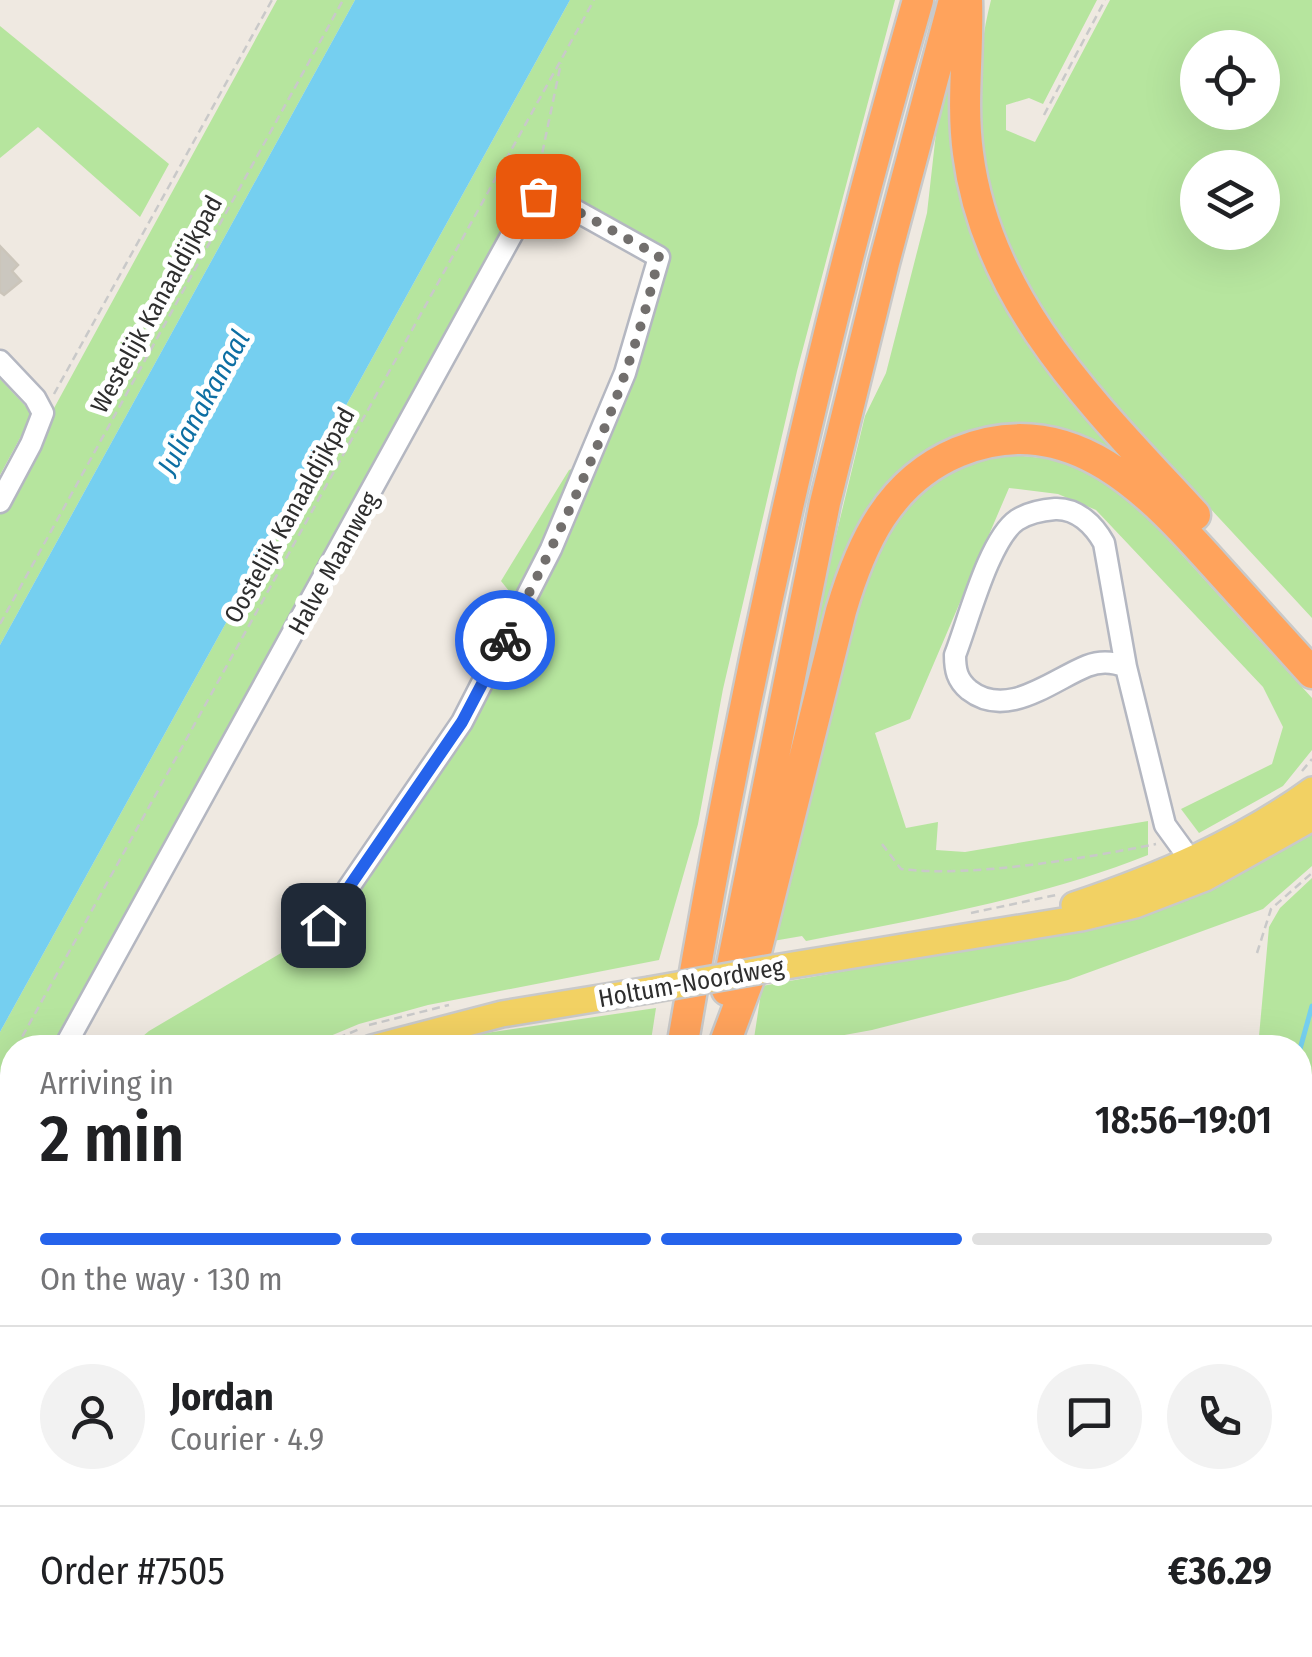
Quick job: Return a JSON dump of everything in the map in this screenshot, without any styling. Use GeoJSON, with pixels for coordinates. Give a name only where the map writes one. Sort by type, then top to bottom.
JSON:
{"type":"FeatureCollection","features":[{"type":"Feature","properties":{"kind":"highway"},"geometry":{"type":"LineString","coordinates":[[684,1035],[712,871],[789,498],[918,0]]}},
{"type":"Feature","properties":{"kind":"highway"},"geometry":{"type":"LineString","coordinates":[[722,1035],[771,762],[825,503],[954,0]]}},
{"type":"Feature","properties":{"kind":"highway"},"geometry":{"type":"LineString","coordinates":[[967,0],[964,103],[968,155],[987,234],[1015,297],[1049,350],[1084,394],[1312,643]]}},
{"type":"Feature","properties":{"kind":"highway"},"geometry":{"type":"LineString","coordinates":[[725,1035],[750,976],[853,571],[883,510],[931,466],[972,447],[1022,440],[1060,445],[1101,462],[1126,477],[1166,512],[1312,673]]}},
{"type":"Feature","properties":{"kind":"main road","name":"Holtum-Noordweg"},"geometry":{"type":"LineString","coordinates":[[1198,869],[1307,781]]}},
{"type":"Feature","properties":{"kind":"main road","name":"Holtum-Noordweg"},"geometry":{"type":"LineString","coordinates":[[422,1035],[502,1014],[1013,926],[1081,918],[1135,905],[1198,869],[1312,818]]}},
{"type":"Feature","properties":{"kind":"street"},"geometry":{"type":"LineString","coordinates":[[323,925],[462,722],[551,549],[625,374],[656,271],[656,254],[555,199],[538,196]]}},
{"type":"Feature","properties":{"kind":"street","name":"Halve Maanweg"},"geometry":{"type":"LineString","coordinates":[[71,1035],[531,200],[538,196]]}},
{"type":"Feature","properties":{"kind":"street"},"geometry":{"type":"LineString","coordinates":[[0,362],[35,398],[43,413],[32,444],[0,502]]}},
{"type":"Feature","properties":{"kind":"street"},"geometry":{"type":"LineString","coordinates":[[1126,667],[1114,662],[1090,664],[1015,700],[976,695],[961,683],[955,670],[955,655],[1000,538],[1016,520],[1040,510],[1062,508],[1096,529],[1104,543],[1126,667],[1165,825],[1198,869]]}},
{"type":"Feature","properties":{"kind":"path"},"geometry":{"type":"LineString","coordinates":[[43,413],[272,0]]}},
{"type":"Feature","properties":{"kind":"path","name":"Westelijk Kanaaldijkpad"},"geometry":{"type":"LineString","coordinates":[[0,624],[343,0]]}},
{"type":"Feature","properties":{"kind":"path","name":"Oostelijk Kanaaldijkpad"},"geometry":{"type":"LineString","coordinates":[[23,1035],[594,0]]}},
{"type":"Feature","properties":{"kind":"path"},"geometry":{"type":"LineString","coordinates":[[1044,115],[1105,0]]}},
{"type":"Feature","properties":{"kind":"path"},"geometry":{"type":"LineString","coordinates":[[538,196],[537,178],[562,57]]}},
{"type":"Feature","properties":{"kind":"path"},"geometry":{"type":"LineString","coordinates":[[1307,781],[1312,759]]}},
{"type":"Feature","properties":{"kind":"path"},"geometry":{"type":"LineString","coordinates":[[882,844],[901,869],[961,871],[1122,851],[1172,838]]}},
{"type":"Feature","properties":{"kind":"path"},"geometry":{"type":"LineString","coordinates":[[1258,953],[1271,909],[1312,873]]}},
{"type":"Feature","properties":{"kind":"path"},"geometry":{"type":"LineString","coordinates":[[958,916],[1063,893]]}},
{"type":"Feature","properties":{"kind":"green space"},"geometry":{"type":"Polygon","coordinates":[[[277,0],[355,0],[0,645],[0,507],[277,0]]]}},
{"type":"Feature","properties":{"kind":"green space"},"geometry":{"type":"Polygon","coordinates":[[[570,0],[895,0],[797,371],[723,689],[698,824],[659,960],[428,1005],[333,1035],[144,1035],[315,933],[414,791],[517,601],[501,581],[569,470],[585,463],[625,364],[650,253],[535,193],[72,1035],[0,1032],[570,0]]]}},
{"type":"Feature","properties":{"kind":"green space"},"geometry":{"type":"Polygon","coordinates":[[[991,0],[1097,0],[1043,104],[1029,98],[1006,105],[1006,130],[1035,142],[1110,0],[1312,0],[1312,618],[1085,374],[1033,304],[1015,269],[990,194],[979,117],[979,77],[991,0]]]}},
{"type":"Feature","properties":{"kind":"green space"},"geometry":{"type":"Polygon","coordinates":[[[0,26],[169,164],[140,217],[38,127],[0,158],[0,26]]]}},
{"type":"Feature","properties":{"kind":"green space"},"geometry":{"type":"Polygon","coordinates":[[[957,45],[976,219],[1174,514],[1036,435],[891,491],[770,854],[813,630],[865,416],[886,373],[927,213],[936,133],[957,45]]]}},
{"type":"Feature","properties":{"kind":"green space"},"geometry":{"type":"Polygon","coordinates":[[[0,379],[33,414],[0,475],[0,379]]]}},
{"type":"Feature","properties":{"kind":"green space"},"geometry":{"type":"Polygon","coordinates":[[[1004,454],[1062,460],[1094,474],[1136,504],[1312,698],[1312,750],[1283,786],[1199,833],[1181,809],[1272,764],[1283,727],[1263,687],[1096,510],[1058,494],[1009,488],[910,719],[875,733],[906,828],[938,822],[936,850],[965,852],[1148,821],[1148,855],[1064,884],[979,906],[806,941],[802,936],[773,941],[833,654],[877,548],[912,497],[952,471],[1004,454]]]}},
{"type":"Feature","properties":{"kind":"green space"},"geometry":{"type":"Polygon","coordinates":[[[1312,827],[1312,866],[1263,909],[1068,980],[872,1030],[844,1035],[755,1035],[762,986],[1016,940],[1312,827]]]}},
{"type":"Feature","properties":{"kind":"green space"},"geometry":{"type":"Polygon","coordinates":[[[1312,878],[1312,1035],[1259,1035],[1269,927],[1280,908],[1312,878]]]}},
{"type":"Feature","properties":{"kind":"green space"},"geometry":{"type":"Polygon","coordinates":[[[656,1008],[652,1035],[472,1035],[656,1008]]]}},
{"type":"Feature","properties":{"kind":"water","name":"Julianakanaal"},"geometry":{"type":"Polygon","coordinates":[[[355,0],[570,0],[0,1032],[0,645],[355,0]]]}},
{"type":"Feature","properties":{"kind":"building"},"geometry":{"type":"Polygon","coordinates":[[[0,246],[18,265],[12,271],[21,281],[4,295],[0,292],[0,246]]]}},
{"type":"Feature","properties":{"kind":"waterway"},"geometry":{"type":"LineString","coordinates":[[1304,1035],[1312,1006]]}},
{"type":"Feature","properties":{"kind":"way so far"},"geometry":{"type":"LineString","coordinates":[[505,640],[551,549],[606,423],[625,374],[659,256],[555,199],[538,196]]}},
{"type":"Feature","properties":{"kind":"route"},"geometry":{"type":"LineString","coordinates":[[323,925],[462,722],[505,640]]}}]}
